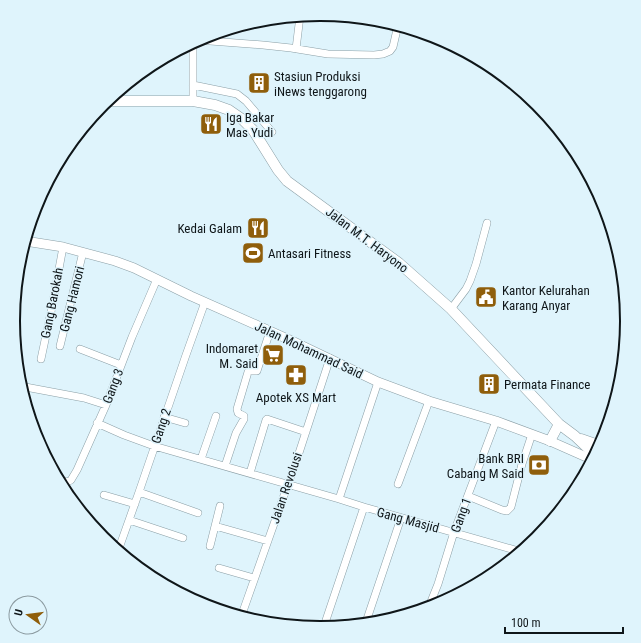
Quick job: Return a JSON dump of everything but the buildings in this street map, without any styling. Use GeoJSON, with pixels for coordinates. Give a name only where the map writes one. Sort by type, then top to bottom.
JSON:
{"type":"FeatureCollection","features":[{"type":"Feature","properties":{"kind":"main road","name":"Jalan M.T. Haryono"},"geometry":{"type":"LineString","coordinates":[[117,101],[193,101],[214,105],[229,110],[242,119],[253,130],[278,170],[287,181],[399,263],[434,293],[560,424],[591,451]]}},
{"type":"Feature","properties":{"kind":"main road"},"geometry":{"type":"LineString","coordinates":[[550,441],[560,424]]}},
{"type":"Feature","properties":{"kind":"main road"},"geometry":{"type":"LineString","coordinates":[[575,436],[595,444]]}},
{"type":"Feature","properties":{"kind":"street"},"geometry":{"type":"LineString","coordinates":[[296,49],[299,22]]}},
{"type":"Feature","properties":{"kind":"street"},"geometry":{"type":"LineString","coordinates":[[213,41],[263,45],[328,54],[374,55],[383,54],[390,51],[393,47],[397,31]]}},
{"type":"Feature","properties":{"kind":"street"},"geometry":{"type":"LineString","coordinates":[[193,50],[193,101]]}},
{"type":"Feature","properties":{"kind":"street"},"geometry":{"type":"LineString","coordinates":[[193,85],[237,94],[246,101],[272,132]]}},
{"type":"Feature","properties":{"kind":"street"},"geometry":{"type":"LineString","coordinates":[[451,309],[470,281],[487,223]]}},
{"type":"Feature","properties":{"kind":"street","name":"Jalan Mohammad Said"},"geometry":{"type":"LineString","coordinates":[[31,242],[83,252],[134,268],[205,302],[330,358],[378,382],[429,401],[496,421],[550,441],[588,458]]}},
{"type":"Feature","properties":{"kind":"street","name":"Gang Barokah"},"geometry":{"type":"LineString","coordinates":[[41,359],[63,247]]}},
{"type":"Feature","properties":{"kind":"street","name":"Gang Hamori"},"geometry":{"type":"LineString","coordinates":[[60,346],[83,252]]}},
{"type":"Feature","properties":{"kind":"street","name":"Gang 3"},"geometry":{"type":"LineString","coordinates":[[67,482],[71,480],[77,470],[106,405],[157,279]]}},
{"type":"Feature","properties":{"kind":"street","name":"Gang 2"},"geometry":{"type":"LineString","coordinates":[[120,545],[205,302]]}},
{"type":"Feature","properties":{"kind":"street"},"geometry":{"type":"LineString","coordinates":[[226,466],[236,434],[244,419],[244,416],[238,413],[237,409],[248,372],[257,371],[270,331]]}},
{"type":"Feature","properties":{"kind":"street"},"geometry":{"type":"LineString","coordinates":[[80,349],[121,365]]}},
{"type":"Feature","properties":{"kind":"street","name":"Jalan Revolusi"},"geometry":{"type":"LineString","coordinates":[[243,612],[306,432],[330,358]]}},
{"type":"Feature","properties":{"kind":"street"},"geometry":{"type":"LineString","coordinates":[[339,499],[378,382]]}},
{"type":"Feature","properties":{"kind":"street"},"geometry":{"type":"LineString","coordinates":[[28,387],[84,398],[106,405]]}},
{"type":"Feature","properties":{"kind":"street"},"geometry":{"type":"LineString","coordinates":[[398,484],[429,401]]}},
{"type":"Feature","properties":{"kind":"street"},"geometry":{"type":"LineString","coordinates":[[201,460],[216,416]]}},
{"type":"Feature","properties":{"kind":"street"},"geometry":{"type":"LineString","coordinates":[[164,417],[186,423]]}},
{"type":"Feature","properties":{"kind":"street"},"geometry":{"type":"LineString","coordinates":[[250,473],[267,419],[306,432]]}},
{"type":"Feature","properties":{"kind":"street","name":"Gang 1"},"geometry":{"type":"LineString","coordinates":[[431,600],[454,532],[496,421]]}},
{"type":"Feature","properties":{"kind":"street","name":"Gang Masjid"},"geometry":{"type":"LineString","coordinates":[[97,423],[124,436],[154,446],[454,532],[513,552]]}},
{"type":"Feature","properties":{"kind":"street"},"geometry":{"type":"LineString","coordinates":[[468,496],[502,510],[509,510],[532,434]]}},
{"type":"Feature","properties":{"kind":"street"},"geometry":{"type":"LineString","coordinates":[[139,492],[198,513]]}},
{"type":"Feature","properties":{"kind":"street"},"geometry":{"type":"LineString","coordinates":[[104,495],[135,504]]}},
{"type":"Feature","properties":{"kind":"street"},"geometry":{"type":"LineString","coordinates":[[210,546],[220,506]]}},
{"type":"Feature","properties":{"kind":"street"},"geometry":{"type":"LineString","coordinates":[[325,622],[364,507]]}},
{"type":"Feature","properties":{"kind":"street"},"geometry":{"type":"LineString","coordinates":[[367,618],[401,518]]}},
{"type":"Feature","properties":{"kind":"street"},"geometry":{"type":"LineString","coordinates":[[129,520],[183,538]]}},
{"type":"Feature","properties":{"kind":"street"},"geometry":{"type":"LineString","coordinates":[[215,526],[268,541]]}},
{"type":"Feature","properties":{"kind":"street"},"geometry":{"type":"LineString","coordinates":[[219,568],[254,578]]}},
{"type":"Feature","properties":{"kind":"place","name":"Stasiun Produksi iNews tenggarong"},"geometry":{"type":"Point","coordinates":[259,83]}},
{"type":"Feature","properties":{"kind":"place","name":"Iga Bakar Mas Yudi"},"geometry":{"type":"Point","coordinates":[211,124]}},
{"type":"Feature","properties":{"kind":"place","name":"Kedai Galam"},"geometry":{"type":"Point","coordinates":[258,228]}},
{"type":"Feature","properties":{"kind":"place","name":"Antasari Fitness"},"geometry":{"type":"Point","coordinates":[253,253]}},
{"type":"Feature","properties":{"kind":"place","name":"Kantor Kelurahan Karang Anyar"},"geometry":{"type":"Point","coordinates":[486,297]}},
{"type":"Feature","properties":{"kind":"place","name":"Indomaret M. Said"},"geometry":{"type":"Point","coordinates":[273,355]}},
{"type":"Feature","properties":{"kind":"place","name":"Apotek XS Mart"},"geometry":{"type":"Point","coordinates":[296,375]}},
{"type":"Feature","properties":{"kind":"place","name":"Permata Finance"},"geometry":{"type":"Point","coordinates":[489,384]}},
{"type":"Feature","properties":{"kind":"place","name":"Bank BRI Cabang M Said"},"geometry":{"type":"Point","coordinates":[539,465]}}]}
